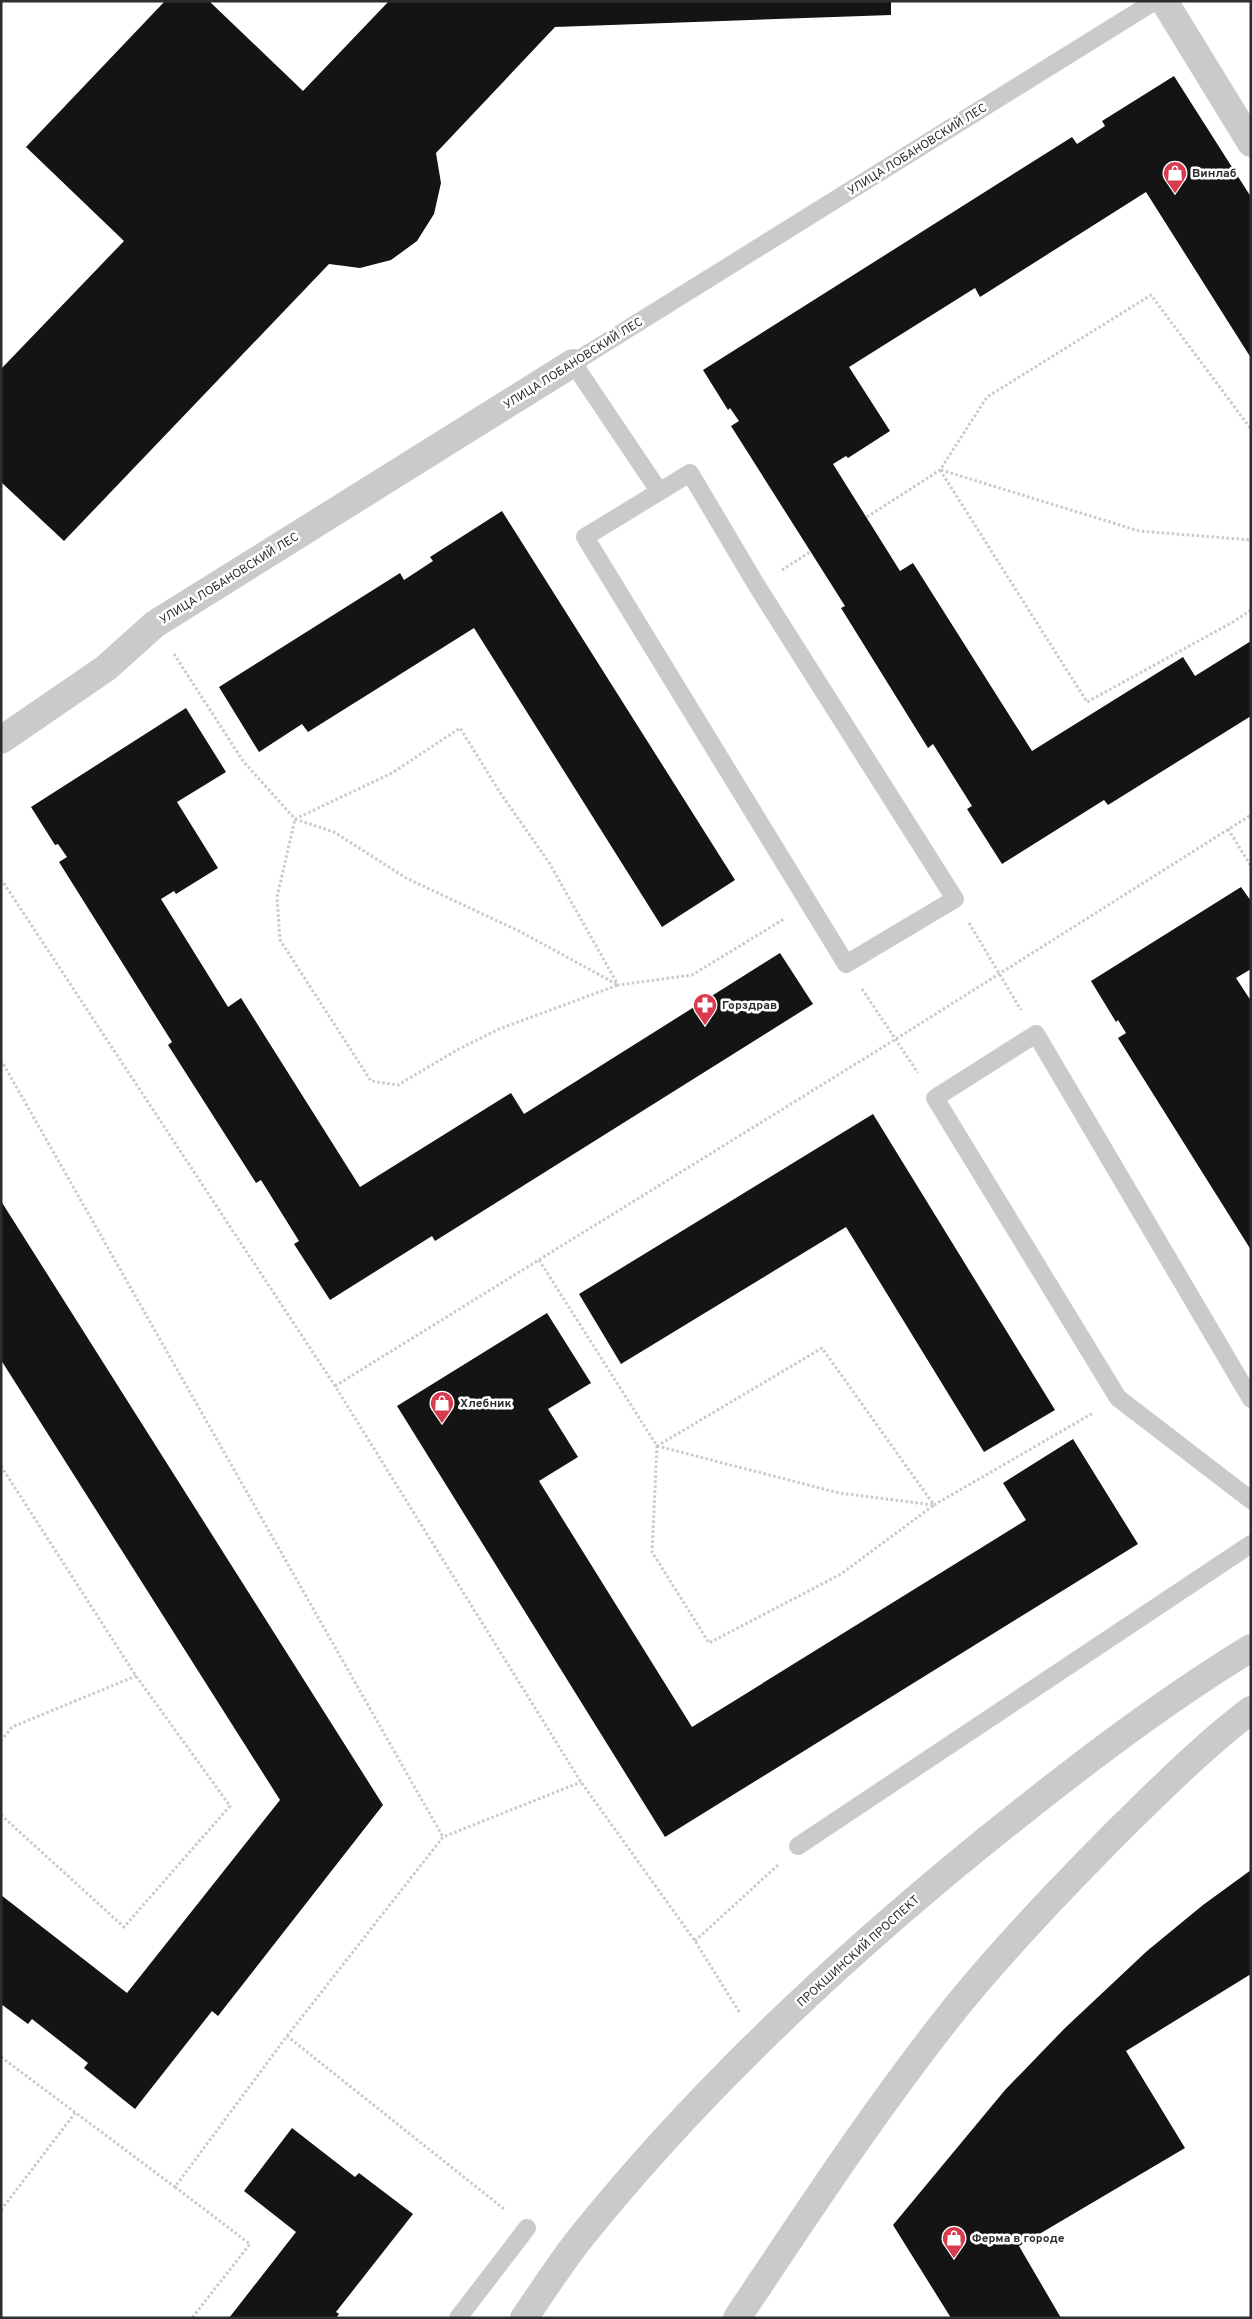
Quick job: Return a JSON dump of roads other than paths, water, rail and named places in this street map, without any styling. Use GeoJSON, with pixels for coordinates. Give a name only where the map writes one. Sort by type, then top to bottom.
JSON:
{"type":"FeatureCollection","features":[{"type":"Feature","properties":{"kind":"street"},"geometry":{"type":"LineString","coordinates":[[1164,1],[1251,143]]}},
{"type":"Feature","properties":{"kind":"street","name":"УЛИЦА ЛОБАНОВСКИЙ ЛЕС"},"geometry":{"type":"LineString","coordinates":[[1,740],[106,668],[155,624],[573,364]]}},
{"type":"Feature","properties":{"kind":"street","name":"ПРОКШИНСКИЙ ПРОСПЕКТ"},"geometry":{"type":"LineString","coordinates":[[524,2318],[581,2238],[618,2194],[706,2093],[757,2042],[927,1888],[1010,1821],[1111,1743],[1206,1675],[1251,1648]]}},
{"type":"Feature","properties":{"kind":"street"},"geometry":{"type":"LineString","coordinates":[[737,2318],[852,2145],[957,2006],[1020,1932],[1090,1859],[1162,1788],[1251,1710]]}},
{"type":"Feature","properties":{"kind":"lane","name":"УЛИЦА ЛОБАНОВСКИЙ ЛЕС"},"geometry":{"type":"LineString","coordinates":[[573,364],[1155,1]]}},
{"type":"Feature","properties":{"kind":"lane"},"geometry":{"type":"LineString","coordinates":[[573,364],[659,491]]}},
{"type":"Feature","properties":{"kind":"lane"},"geometry":{"type":"LineString","coordinates":[[690,473],[757,586],[955,899],[846,964],[584,537],[659,491],[690,473]]}},
{"type":"Feature","properties":{"kind":"lane"},"geometry":{"type":"LineString","coordinates":[[1251,1399],[1036,1034],[935,1098],[1118,1398],[1251,1500]]}},
{"type":"Feature","properties":{"kind":"lane"},"geometry":{"type":"LineString","coordinates":[[798,1846],[1251,1544]]}},
{"type":"Feature","properties":{"kind":"lane"},"geometry":{"type":"LineString","coordinates":[[458,2318],[527,2228]]}},
{"type":"Feature","properties":{"kind":"place","name":"Винлаб"},"geometry":{"type":"Point","coordinates":[1175,194]}},
{"type":"Feature","properties":{"kind":"place","name":"Горздрав"},"geometry":{"type":"Point","coordinates":[705,1026]}},
{"type":"Feature","properties":{"kind":"place","name":"Хлебник"},"geometry":{"type":"Point","coordinates":[442,1424]}},
{"type":"Feature","properties":{"kind":"place","name":"Ферма в городе"},"geometry":{"type":"Point","coordinates":[954,2259]}}]}
